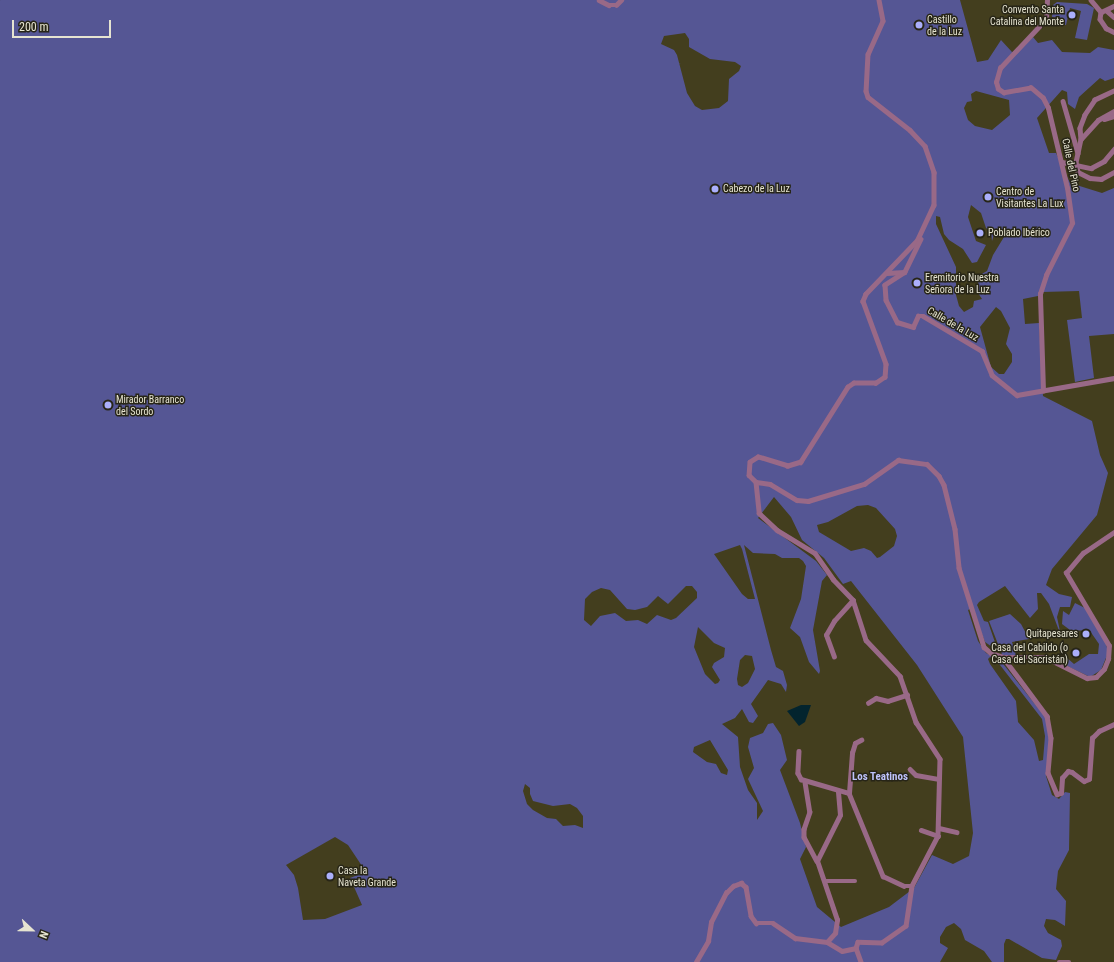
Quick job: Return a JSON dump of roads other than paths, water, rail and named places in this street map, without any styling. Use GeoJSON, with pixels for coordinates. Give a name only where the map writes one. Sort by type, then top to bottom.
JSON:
{"type":"FeatureCollection","features":[{"type":"Feature","properties":{"kind":"street"},"geometry":{"type":"LineString","coordinates":[[599,0],[609,5],[616,5],[621,0]]}},
{"type":"Feature","properties":{"kind":"street"},"geometry":{"type":"LineString","coordinates":[[879,0],[883,21],[868,54],[866,91],[868,97],[920,139],[931,159],[935,198],[923,233],[906,272],[887,273]]}},
{"type":"Feature","properties":{"kind":"street","name":"Calle del Pino"},"geometry":{"type":"LineString","coordinates":[[1043,390],[1040,294],[1046,275],[1072,223],[1062,162],[1043,98],[1032,88],[1004,93],[998,89],[996,82],[1000,68],[1046,19],[1047,0]]}},
{"type":"Feature","properties":{"kind":"street"},"geometry":{"type":"LineString","coordinates":[[1090,0],[1101,12]]}},
{"type":"Feature","properties":{"kind":"street"},"geometry":{"type":"LineString","coordinates":[[1101,12],[1114,6]]}},
{"type":"Feature","properties":{"kind":"street"},"geometry":{"type":"LineString","coordinates":[[1106,11],[1114,17]]}},
{"type":"Feature","properties":{"kind":"street"},"geometry":{"type":"LineString","coordinates":[[1101,12],[1100,19],[1106,28],[1114,32]]}},
{"type":"Feature","properties":{"kind":"street"},"geometry":{"type":"LineString","coordinates":[[1114,91],[1095,100],[1080,128],[1081,139],[1076,163],[1078,172],[1090,178],[1101,179],[1114,172]]}},
{"type":"Feature","properties":{"kind":"street"},"geometry":{"type":"LineString","coordinates":[[1063,101],[1078,153]]}},
{"type":"Feature","properties":{"kind":"street"},"geometry":{"type":"LineString","coordinates":[[1081,139],[1098,120],[1114,111]]}},
{"type":"Feature","properties":{"kind":"street"},"geometry":{"type":"LineString","coordinates":[[1098,120],[1114,116]]}},
{"type":"Feature","properties":{"kind":"street"},"geometry":{"type":"LineString","coordinates":[[1062,162],[1076,163],[1091,168],[1104,161],[1114,150]]}},
{"type":"Feature","properties":{"kind":"street"},"geometry":{"type":"LineString","coordinates":[[696,962],[708,941],[711,922],[726,893],[733,886],[741,883],[746,886],[751,916],[756,923],[773,923],[802,940],[827,942],[842,951],[856,948],[861,941],[879,944],[903,930],[908,919],[912,886],[938,836],[938,779],[940,759],[916,722],[907,695],[893,666],[866,640],[852,600],[833,579],[815,553],[777,530],[762,517],[756,505],[756,482],[748,471],[753,458],[764,458],[788,466],[798,464],[810,450],[848,387],[854,384],[876,383],[885,377],[886,364],[863,301],[866,294],[923,233]]}},
{"type":"Feature","properties":{"kind":"street","name":"Calle de la Luz"},"geometry":{"type":"LineString","coordinates":[[906,272],[885,285],[886,300],[897,322],[913,327],[918,316],[923,316],[985,353],[992,376],[1017,394],[1114,378]]}},
{"type":"Feature","properties":{"kind":"street"},"geometry":{"type":"LineString","coordinates":[[756,482],[770,484],[797,500],[808,502],[864,484],[898,460],[927,464],[939,476],[944,486],[955,529],[959,568],[977,631],[986,649],[1003,657],[1041,656],[1087,678],[1096,677],[1106,666],[1110,650],[1107,639],[1080,593],[1068,580],[1066,573],[1083,553],[1114,532]]}},
{"type":"Feature","properties":{"kind":"street"},"geometry":{"type":"LineString","coordinates":[[834,657],[826,635],[834,621],[852,600]]}},
{"type":"Feature","properties":{"kind":"street"},"geometry":{"type":"LineString","coordinates":[[1003,657],[1047,716],[1051,738],[1048,773],[1057,794],[1061,793],[1062,778],[1066,772],[1072,772],[1084,781],[1089,779],[1092,738],[1099,731],[1114,724]]}},
{"type":"Feature","properties":{"kind":"street"},"geometry":{"type":"LineString","coordinates":[[868,703],[876,698],[888,701],[907,695]]}},
{"type":"Feature","properties":{"kind":"street"},"geometry":{"type":"LineString","coordinates":[[861,740],[855,743],[852,753],[849,793],[883,876],[904,886],[912,886]]}},
{"type":"Feature","properties":{"kind":"street"},"geometry":{"type":"LineString","coordinates":[[799,751],[798,773],[805,782],[810,812],[804,829],[804,837],[826,881],[837,924],[835,933],[827,942]]}},
{"type":"Feature","properties":{"kind":"street"},"geometry":{"type":"LineString","coordinates":[[910,769],[916,775],[938,779]]}},
{"type":"Feature","properties":{"kind":"street"},"geometry":{"type":"LineString","coordinates":[[805,782],[849,793]]}},
{"type":"Feature","properties":{"kind":"street"},"geometry":{"type":"LineString","coordinates":[[817,861],[840,815],[838,791]]}},
{"type":"Feature","properties":{"kind":"street"},"geometry":{"type":"LineString","coordinates":[[939,828],[957,832]]}},
{"type":"Feature","properties":{"kind":"street"},"geometry":{"type":"LineString","coordinates":[[921,830],[938,836]]}},
{"type":"Feature","properties":{"kind":"street"},"geometry":{"type":"LineString","coordinates":[[826,881],[855,881]]}},
{"type":"Feature","properties":{"kind":"street"},"geometry":{"type":"LineString","coordinates":[[856,948],[861,962]]}},
{"type":"Feature","properties":{"kind":"street"},"geometry":{"type":"LineString","coordinates":[[1059,962],[1069,962]]}},
{"type":"Feature","properties":{"kind":"water"},"geometry":{"type":"Polygon","coordinates":[[[801,705],[811,705],[805,722],[799,726],[787,711],[801,705]]]}},
{"type":"Feature","properties":{"kind":"place","name":"Convento Santa Catalina del Monte"},"geometry":{"type":"Point","coordinates":[1072,15]}},
{"type":"Feature","properties":{"kind":"place","name":"Castillo de la Luz"},"geometry":{"type":"Point","coordinates":[919,25]}},
{"type":"Feature","properties":{"kind":"place","name":"Cabezo de la Luz"},"geometry":{"type":"Point","coordinates":[715,189]}},
{"type":"Feature","properties":{"kind":"place","name":"Centro de Visitantes La Lux"},"geometry":{"type":"Point","coordinates":[988,197]}},
{"type":"Feature","properties":{"kind":"place","name":"Poblado Ibérico"},"geometry":{"type":"Point","coordinates":[980,233]}},
{"type":"Feature","properties":{"kind":"place","name":"Eremitorio Nuestra Señora de la Luz"},"geometry":{"type":"Point","coordinates":[917,283]}},
{"type":"Feature","properties":{"kind":"place","name":"Mirador Barranco del Sordo"},"geometry":{"type":"Point","coordinates":[108,405]}},
{"type":"Feature","properties":{"kind":"place","name":"Quitapesares"},"geometry":{"type":"Point","coordinates":[1086,634]}},
{"type":"Feature","properties":{"kind":"place","name":"Casa del Cabildo (o Casa del Sacristán)"},"geometry":{"type":"Point","coordinates":[1076,653]}},
{"type":"Feature","properties":{"kind":"place","name":"Casa la Naveta Grande"},"geometry":{"type":"Point","coordinates":[330,876]}},
{"type":"Feature","properties":{"kind":"district","name":"Los Teatinos"},"geometry":{"type":"Point","coordinates":[880,777]}}]}
